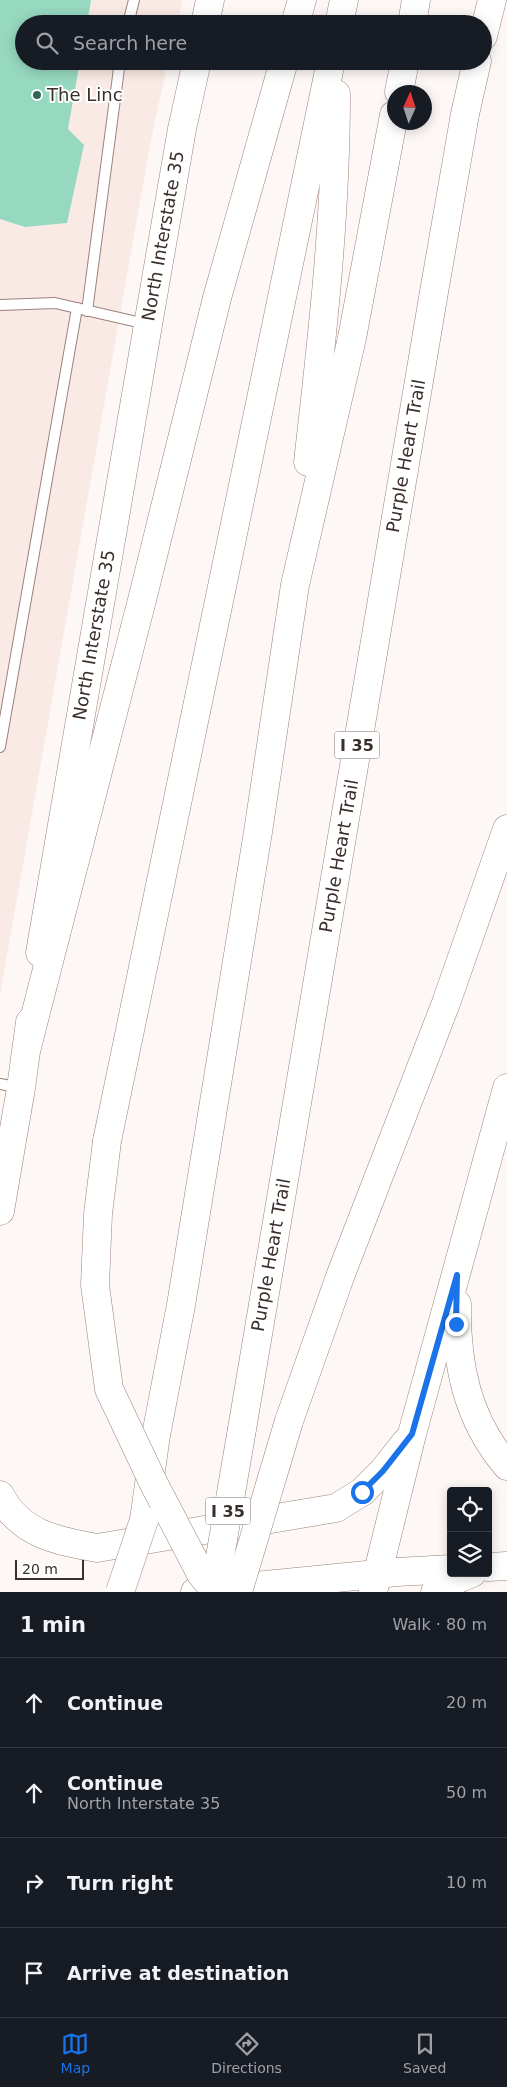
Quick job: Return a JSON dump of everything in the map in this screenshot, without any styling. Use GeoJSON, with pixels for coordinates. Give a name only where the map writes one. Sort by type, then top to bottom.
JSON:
{"type":"FeatureCollection","features":[{"type":"Feature","properties":{"kind":"main road"},"geometry":{"type":"LineString","coordinates":[[207,15],[210,0]]}},
{"type":"Feature","properties":{"kind":"main road"},"geometry":{"type":"LineString","coordinates":[[298,15],[302,0]]}},
{"type":"Feature","properties":{"kind":"main road"},"geometry":{"type":"LineString","coordinates":[[336,0],[337,15]]}},
{"type":"Feature","properties":{"kind":"main road"},"geometry":{"type":"LineString","coordinates":[[340,15],[344,0]]}},
{"type":"Feature","properties":{"kind":"main road"},"geometry":{"type":"LineString","coordinates":[[414,15],[416,0]]}},
{"type":"Feature","properties":{"kind":"main road"},"geometry":{"type":"LineString","coordinates":[[488,15],[492,0]]}},
{"type":"Feature","properties":{"kind":"main road","name":"North Interstate 35"},"geometry":{"type":"LineString","coordinates":[[0,1211],[11,1086],[27,1047],[40,952],[182,128],[195,70]]}},
{"type":"Feature","properties":{"kind":"main road"},"geometry":{"type":"LineString","coordinates":[[27,1047],[142,600],[217,298],[281,70]]}},
{"type":"Feature","properties":{"kind":"main road"},"geometry":{"type":"LineString","coordinates":[[215,1592],[201,1574],[154,1484],[109,1389],[95,1285],[98,1214],[107,1141],[329,70]]}},
{"type":"Feature","properties":{"kind":"main road"},"geometry":{"type":"LineString","coordinates":[[132,1592],[156,1435],[183,1295],[257,842],[295,585],[331,247],[336,146],[336,70]]}},
{"type":"Feature","properties":{"kind":"main road"},"geometry":{"type":"LineString","coordinates":[[400,85],[403,70]]}},
{"type":"Feature","properties":{"kind":"main road","name":"Purple Heart Trail"},"geometry":{"type":"LineString","coordinates":[[215,1592],[434,292],[465,114],[476,70]]}},
{"type":"Feature","properties":{"kind":"main road"},"geometry":{"type":"LineString","coordinates":[[295,585],[352,338],[391,130]]}},
{"type":"Feature","properties":{"kind":"main road"},"geometry":{"type":"LineString","coordinates":[[238,1592],[289,1422],[341,1274],[446,1003],[507,829]]}},
{"type":"Feature","properties":{"kind":"main road"},"geometry":{"type":"LineString","coordinates":[[376,1583],[412,1434],[507,1088]]}},
{"type":"Feature","properties":{"kind":"main road"},"geometry":{"type":"LineString","coordinates":[[457,1275],[456,1324],[460,1366],[473,1412],[491,1447],[507,1466]]}},
{"type":"Feature","properties":{"kind":"main road"},"geometry":{"type":"LineString","coordinates":[[0,1495],[7,1508],[30,1529],[61,1542],[97,1548],[336,1508],[362,1492],[383,1471],[412,1434]]}},
{"type":"Feature","properties":{"kind":"main road"},"geometry":{"type":"LineString","coordinates":[[120,1592],[144,1520]]}},
{"type":"Feature","properties":{"kind":"main road"},"geometry":{"type":"LineString","coordinates":[[492,1567],[507,1566]]}},
{"type":"Feature","properties":{"kind":"main road"},"geometry":{"type":"LineString","coordinates":[[194,1592],[376,1583],[447,1570]]}},
{"type":"Feature","properties":{"kind":"main road"},"geometry":{"type":"LineString","coordinates":[[434,1592],[439,1587],[463,1577]]}},
{"type":"Feature","properties":{"kind":"lane"},"geometry":{"type":"LineString","coordinates":[[130,15],[134,0]]}},
{"type":"Feature","properties":{"kind":"lane"},"geometry":{"type":"LineString","coordinates":[[0,747],[82,309],[119,70]]}},
{"type":"Feature","properties":{"kind":"lane"},"geometry":{"type":"LineString","coordinates":[[0,305],[55,303],[148,325]]}},
{"type":"Feature","properties":{"kind":"shaded area"},"geometry":{"type":"Polygon","coordinates":[[[0,0],[182,0],[179,15],[15,15],[15,70],[166,70],[150,145],[0,995],[0,0]]]}},
{"type":"Feature","properties":{"kind":"building","name":"The Linc"},"geometry":{"type":"Polygon","coordinates":[[[0,0],[91,0],[88,15],[15,15],[15,70],[78,70],[68,129],[84,145],[67,223],[25,227],[0,219],[0,0]]]}},
{"type":"Feature","properties":{"kind":"place","name":"The Linc"},"geometry":{"type":"Point","coordinates":[37,95]}},
{"type":"Feature","properties":{"kind":"route"},"geometry":{"type":"LineString","coordinates":[[362,1492],[383,1471],[412,1434],[457,1275],[456,1324]]}}]}
